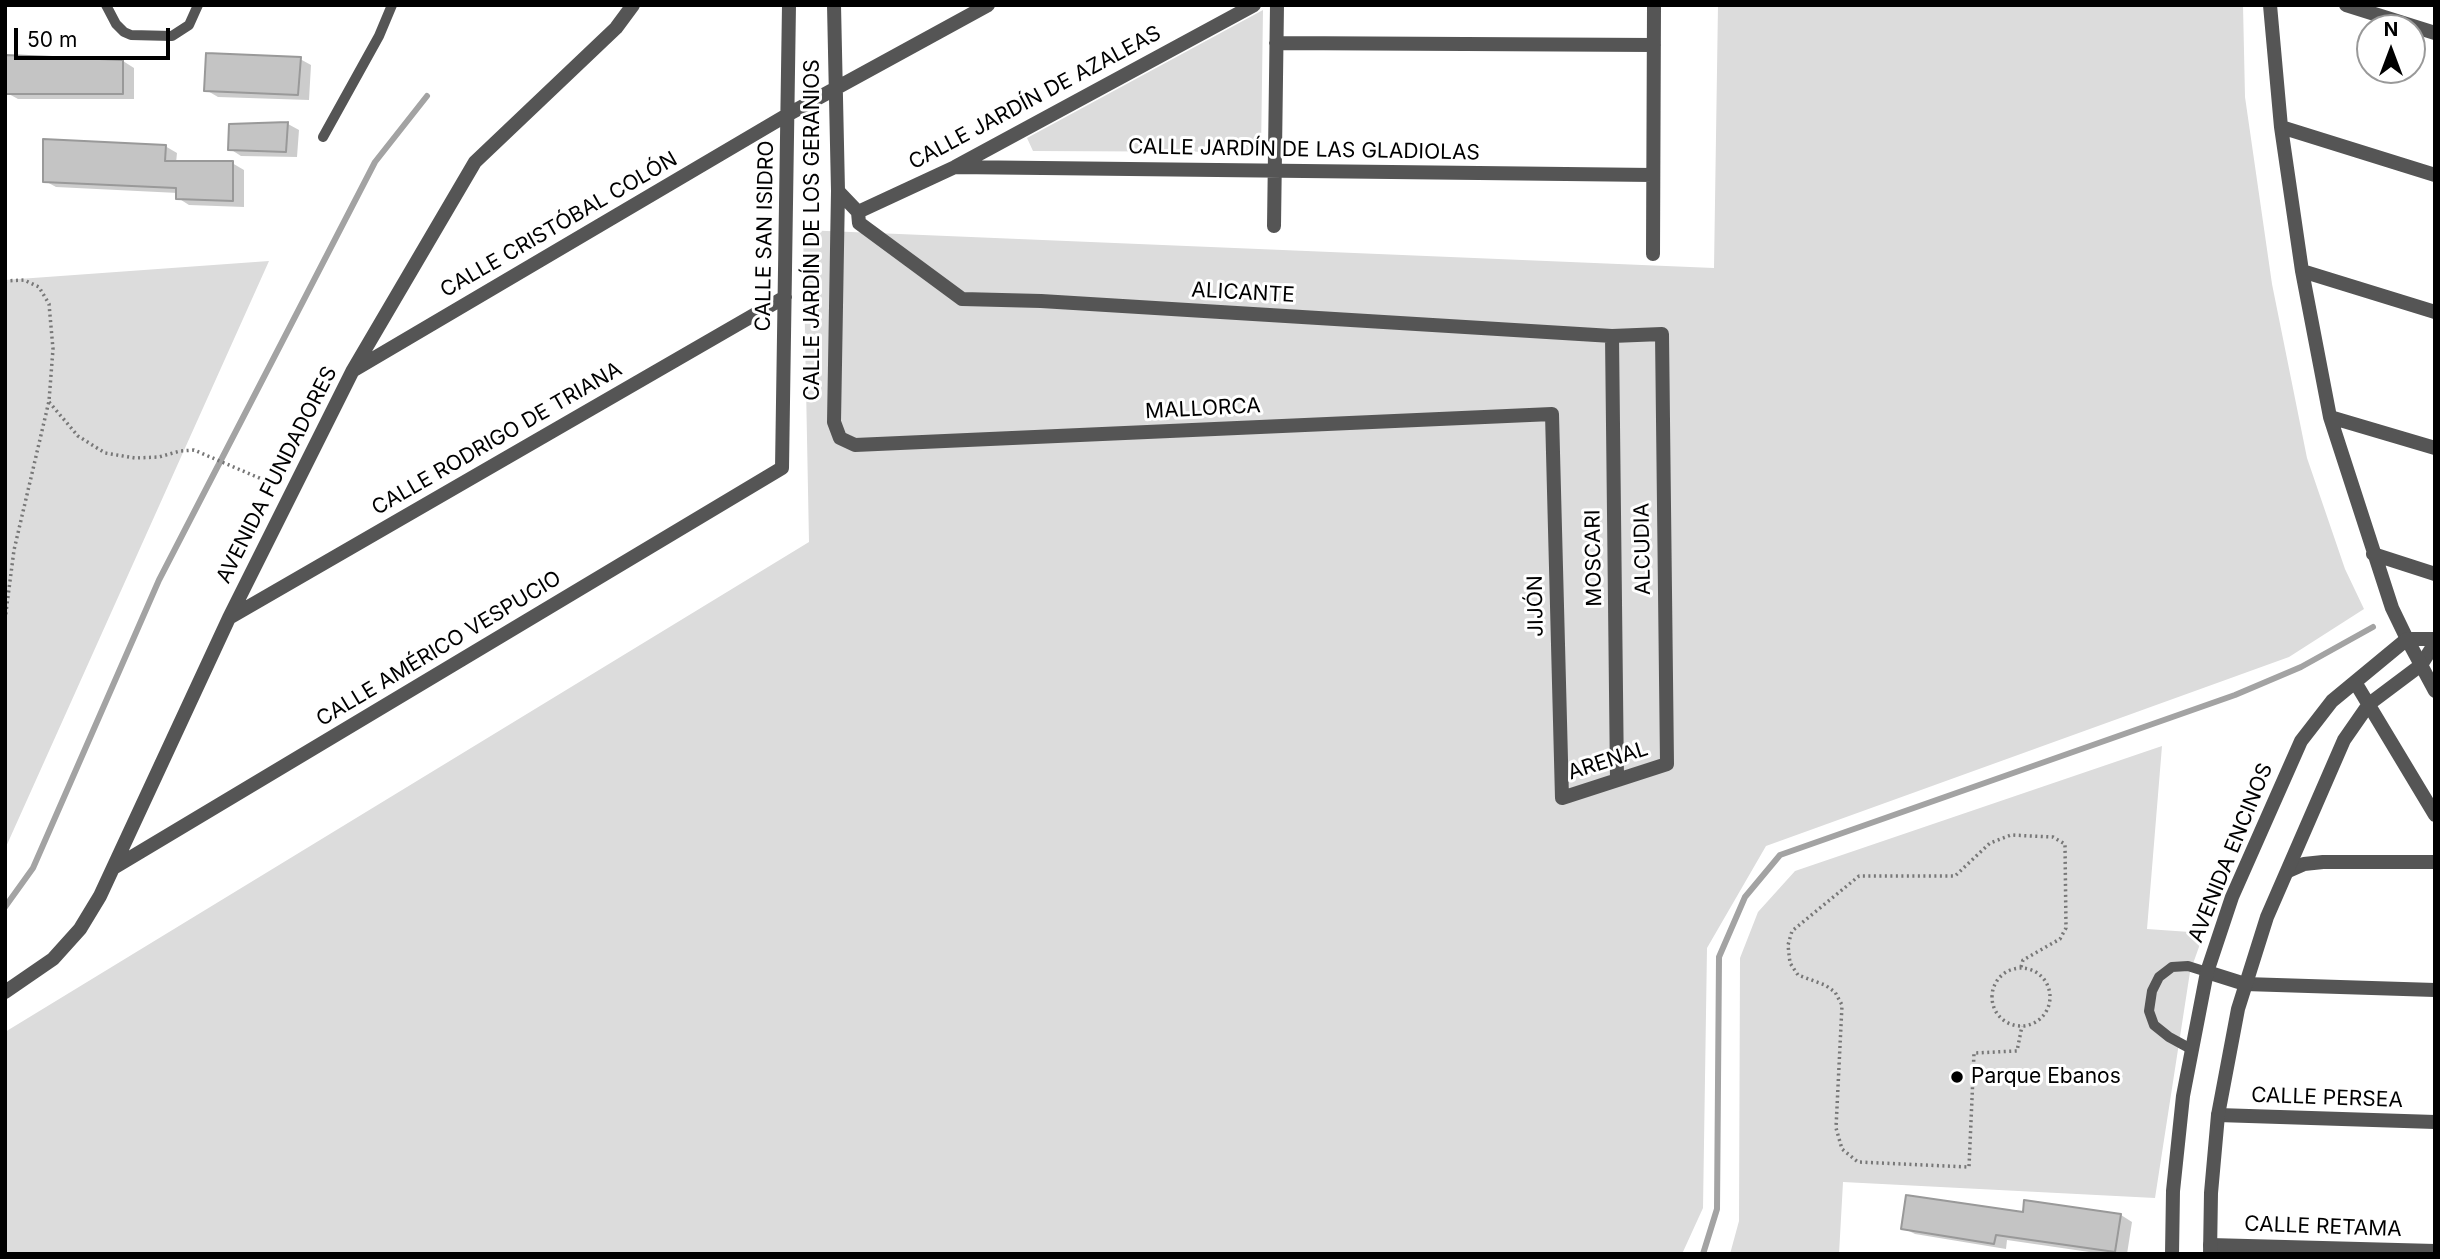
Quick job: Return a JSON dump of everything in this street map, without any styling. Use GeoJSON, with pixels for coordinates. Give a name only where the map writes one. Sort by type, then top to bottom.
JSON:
{"type":"FeatureCollection","features":[{"type":"Feature","properties":{"kind":"street","name":"AVENIDA FUNDADORES"},"geometry":{"type":"LineString","coordinates":[[5,992],[53,959],[80,929],[115,867],[229,618],[353,370],[482,154],[616,28],[633,5]]}},
{"type":"Feature","properties":{"kind":"street","name":"CALLE SAN ISIDRO"},"geometry":{"type":"LineString","coordinates":[[783,466],[789,5]]}},
{"type":"Feature","properties":{"kind":"street","name":"CALLE JARDÍN DE LOS GERANIOS"},"geometry":{"type":"LineString","coordinates":[[834,5],[838,191],[834,422],[841,438],[855,445]]}},
{"type":"Feature","properties":{"kind":"street","name":"CALLE CRISTÓBAL COLÓN"},"geometry":{"type":"LineString","coordinates":[[353,370],[787,115],[988,5]]}},
{"type":"Feature","properties":{"kind":"street","name":"CALLE JARDÍN DE AZALEAS"},"geometry":{"type":"LineString","coordinates":[[858,212],[955,167],[1254,5]]}},
{"type":"Feature","properties":{"kind":"street"},"geometry":{"type":"LineString","coordinates":[[1274,226],[1277,5]]}},
{"type":"Feature","properties":{"kind":"street"},"geometry":{"type":"LineString","coordinates":[[1653,254],[1654,5]]}},
{"type":"Feature","properties":{"kind":"street"},"geometry":{"type":"LineString","coordinates":[[2270,5],[2281,127],[2302,271],[2330,417],[2392,608],[2435,691]]}},
{"type":"Feature","properties":{"kind":"street"},"geometry":{"type":"LineString","coordinates":[[2346,5],[2435,33]]}},
{"type":"Feature","properties":{"kind":"street"},"geometry":{"type":"LineString","coordinates":[[1276,43],[1654,45]]}},
{"type":"Feature","properties":{"kind":"street"},"geometry":{"type":"LineString","coordinates":[[2281,127],[2435,175]]}},
{"type":"Feature","properties":{"kind":"street","name":"CALLE JARDÍN DE LAS GLADIOLAS"},"geometry":{"type":"LineString","coordinates":[[955,167],[1653,175]]}},
{"type":"Feature","properties":{"kind":"street"},"geometry":{"type":"LineString","coordinates":[[838,191],[858,212]]}},
{"type":"Feature","properties":{"kind":"street","name":"ALICANTE"},"geometry":{"type":"LineString","coordinates":[[858,212],[859,223],[961,299],[1612,336],[1662,334]]}},
{"type":"Feature","properties":{"kind":"street"},"geometry":{"type":"LineString","coordinates":[[2302,271],[2435,313]]}},
{"type":"Feature","properties":{"kind":"street","name":"CALLE RODRIGO DE TRIANA"},"geometry":{"type":"LineString","coordinates":[[229,618],[785,297]]}},
{"type":"Feature","properties":{"kind":"street","name":"ALCUDIA"},"geometry":{"type":"LineString","coordinates":[[1662,334],[1667,764]]}},
{"type":"Feature","properties":{"kind":"street","name":"MOSCARI"},"geometry":{"type":"LineString","coordinates":[[1612,336],[1618,780]]}},
{"type":"Feature","properties":{"kind":"street","name":"MALLORCA"},"geometry":{"type":"LineString","coordinates":[[855,445],[1552,414]]}},
{"type":"Feature","properties":{"kind":"street","name":"JIJÓN"},"geometry":{"type":"LineString","coordinates":[[1552,414],[1562,797]]}},
{"type":"Feature","properties":{"kind":"street"},"geometry":{"type":"LineString","coordinates":[[2330,417],[2435,448]]}},
{"type":"Feature","properties":{"kind":"street","name":"CALLE AMÉRICO VESPUCIO"},"geometry":{"type":"LineString","coordinates":[[115,867],[781,470],[783,466]]}},
{"type":"Feature","properties":{"kind":"street"},"geometry":{"type":"LineString","coordinates":[[2373,554],[2435,574]]}},
{"type":"Feature","properties":{"kind":"street"},"geometry":{"type":"LineString","coordinates":[[2210,1249],[2211,1193],[2218,1115],[2245,984],[2267,917],[2344,740],[2369,704],[2421,665],[2435,641],[2407,639]]}},
{"type":"Feature","properties":{"kind":"street","name":"AVENIDA ENCINOS"},"geometry":{"type":"LineString","coordinates":[[2172,1254],[2173,1191],[2191,1049],[2207,972],[2232,897],[2301,741],[2332,701],[2407,639]]}},
{"type":"Feature","properties":{"kind":"street"},"geometry":{"type":"LineString","coordinates":[[2355,682],[2435,815]]}},
{"type":"Feature","properties":{"kind":"street","name":"ARENAL"},"geometry":{"type":"LineString","coordinates":[[1562,797],[1667,764]]}},
{"type":"Feature","properties":{"kind":"street"},"geometry":{"type":"LineString","coordinates":[[2288,871],[2304,864],[2323,862],[2435,862]]}},
{"type":"Feature","properties":{"kind":"street"},"geometry":{"type":"LineString","coordinates":[[2207,972],[2245,984],[2435,990]]}},
{"type":"Feature","properties":{"kind":"street","name":"CALLE PERSEA"},"geometry":{"type":"LineString","coordinates":[[2218,1115],[2435,1122]]}},
{"type":"Feature","properties":{"kind":"street","name":"CALLE RETAMA"},"geometry":{"type":"LineString","coordinates":[[2210,1249],[2435,1251]]}},
{"type":"Feature","properties":{"kind":"lane"},"geometry":{"type":"LineString","coordinates":[[106,5],[117,24],[131,35],[172,36],[189,25],[198,5]]}},
{"type":"Feature","properties":{"kind":"lane"},"geometry":{"type":"LineString","coordinates":[[323,137],[379,36],[392,5]]}},
{"type":"Feature","properties":{"kind":"lane"},"geometry":{"type":"LineString","coordinates":[[2191,1049],[2154,1025],[2149,1011],[2152,991],[2159,977],[2172,967],[2189,966],[2207,972]]}},
{"type":"Feature","properties":{"kind":"path"},"geometry":{"type":"LineString","coordinates":[[5,281],[24,281],[39,287],[49,304],[53,349],[49,401],[15,550],[5,620]]}},
{"type":"Feature","properties":{"kind":"path"},"geometry":{"type":"LineString","coordinates":[[49,401],[78,436],[105,453],[135,458],[159,457],[194,450],[255,474],[292,493]]}},
{"type":"Feature","properties":{"kind":"path"},"geometry":{"type":"LineString","coordinates":[[2021,967],[2023,960],[2060,939],[2066,928],[2065,844],[2053,837],[2011,835],[1990,843],[1955,876],[1859,876],[1792,931],[1788,945],[1790,963],[1798,975],[1825,985],[1835,992],[1842,1005],[1836,1128],[1842,1149],[1858,1161],[1969,1167],[1974,1053],[2017,1051],[2022,1026]]}},
{"type":"Feature","properties":{"kind":"path"},"geometry":{"type":"LineString","coordinates":[[2021,967],[2040,974],[2051,991],[2048,1011],[2041,1019],[2022,1026],[2004,1021],[1997,1014],[1992,997],[1997,979],[2004,973],[2021,967]]}},
{"type":"Feature","properties":{"kind":"shaded area"},"geometry":{"type":"Polygon","coordinates":[[[1718,5],[2243,5],[2245,97],[2272,284],[2307,458],[2345,569],[2364,609],[2289,657],[1766,846],[1707,948],[1703,1208],[1682,1254],[5,1254],[5,1032],[809,542],[803,230],[1714,268],[1718,5]]]}},
{"type":"Feature","properties":{"kind":"shaded area"},"geometry":{"type":"Polygon","coordinates":[[[1263,10],[1261,152],[1033,151],[1027,138],[1263,10]]]}},
{"type":"Feature","properties":{"kind":"shaded area"},"geometry":{"type":"Polygon","coordinates":[[[269,261],[5,849],[5,280],[269,261]]]}},
{"type":"Feature","properties":{"kind":"shaded area","name":"Parque Ebanos"},"geometry":{"type":"Polygon","coordinates":[[[2162,746],[2147,929],[2204,933],[2190,972],[2155,1198],[1843,1182],[1839,1254],[1730,1254],[1739,1221],[1740,958],[1758,912],[1795,871],[2162,746]]]}},
{"type":"Feature","properties":{"kind":"building"},"geometry":{"type":"Polygon","coordinates":[[[206,53],[301,57],[298,95],[204,91],[206,53]]]}},
{"type":"Feature","properties":{"kind":"building"},"geometry":{"type":"Polygon","coordinates":[[[5,55],[123,60],[123,94],[5,94],[5,55]]]}},
{"type":"Feature","properties":{"kind":"building"},"geometry":{"type":"Polygon","coordinates":[[[288,122],[286,152],[228,150],[229,124],[288,122]]]}},
{"type":"Feature","properties":{"kind":"building"},"geometry":{"type":"Polygon","coordinates":[[[43,139],[166,145],[165,161],[233,161],[233,201],[176,199],[176,188],[43,182],[43,139]]]}},
{"type":"Feature","properties":{"kind":"building"},"geometry":{"type":"Polygon","coordinates":[[[1906,1195],[2023,1212],[2024,1200],[2121,1214],[2115,1252],[1996,1235],[1994,1244],[1901,1229],[1906,1195]]]}},
{"type":"Feature","properties":{"kind":"waterway"},"geometry":{"type":"LineString","coordinates":[[5,907],[33,868],[159,580],[375,162],[427,96]]}},
{"type":"Feature","properties":{"kind":"waterway"},"geometry":{"type":"LineString","coordinates":[[1703,1254],[1717,1209],[1719,957],[1745,897],[1780,855],[2235,695],[2301,667],[2373,627]]}},
{"type":"Feature","properties":{"kind":"place","name":"Parque Ebanos"},"geometry":{"type":"Point","coordinates":[1957,1077]}}]}
